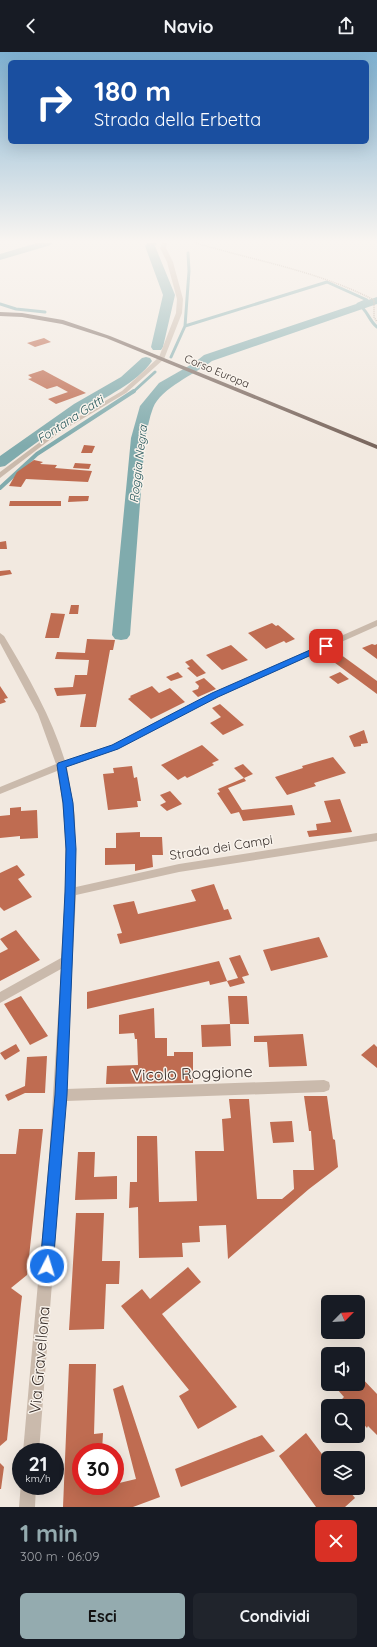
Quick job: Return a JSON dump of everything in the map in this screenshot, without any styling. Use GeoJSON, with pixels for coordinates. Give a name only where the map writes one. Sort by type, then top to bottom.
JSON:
{"type":"FeatureCollection","features":[{"type":"Feature","properties":{"kind":"main road","name":"Corso Europa"},"geometry":{"type":"LineString","coordinates":[[0,314],[22,315],[63,322],[120,342],[377,447]]}},
{"type":"Feature","properties":{"kind":"street"},"geometry":{"type":"LineString","coordinates":[[0,476],[58,431],[124,392],[162,358],[179,311]]}},
{"type":"Feature","properties":{"kind":"street"},"geometry":{"type":"LineString","coordinates":[[0,791],[62,765],[115,747],[215,695],[377,623]]}},
{"type":"Feature","properties":{"kind":"street","name":"Via Gravellona"},"geometry":{"type":"LineString","coordinates":[[0,636],[36,700],[52,735],[62,765],[68,803],[71,849],[61,1095],[32,1443]]}},
{"type":"Feature","properties":{"kind":"street","name":"Strada dei Campi"},"geometry":{"type":"LineString","coordinates":[[70,892],[179,868],[377,837]]}},
{"type":"Feature","properties":{"kind":"street"},"geometry":{"type":"LineString","coordinates":[[0,998],[67,960]]}},
{"type":"Feature","properties":{"kind":"street","name":"Vicolo Roggione"},"geometry":{"type":"LineString","coordinates":[[61,1095],[324,1086]]}},
{"type":"Feature","properties":{"kind":"street"},"geometry":{"type":"LineString","coordinates":[[27,1507],[28,1495]]}},
{"type":"Feature","properties":{"kind":"path"},"geometry":{"type":"LineString","coordinates":[[374,311],[373,315],[377,322]]}},
{"type":"Feature","properties":{"kind":"building"},"geometry":{"type":"Polygon","coordinates":[[[44,338],[51,342],[35,347],[27,343],[44,338]]]}},
{"type":"Feature","properties":{"kind":"building"},"geometry":{"type":"Polygon","coordinates":[[[43,370],[86,393],[56,404],[48,399],[68,392],[57,386],[47,389],[28,379],[32,378],[28,375],[43,370]]]}},
{"type":"Feature","properties":{"kind":"building"},"geometry":{"type":"Polygon","coordinates":[[[84,445],[95,446],[92,453],[81,453],[84,445]]]}},
{"type":"Feature","properties":{"kind":"building"},"geometry":{"type":"Polygon","coordinates":[[[34,460],[43,462],[40,464],[57,465],[55,468],[92,471],[88,482],[26,479],[21,487],[9,486],[17,472],[34,460]]]}},
{"type":"Feature","properties":{"kind":"building"},"geometry":{"type":"Polygon","coordinates":[[[75,463],[91,464],[89,469],[73,468],[75,463]]]}},
{"type":"Feature","properties":{"kind":"building"},"geometry":{"type":"Polygon","coordinates":[[[69,496],[89,496],[88,501],[68,502],[69,496]]]}},
{"type":"Feature","properties":{"kind":"building"},"geometry":{"type":"Polygon","coordinates":[[[10,501],[61,501],[61,506],[9,506],[10,501]]]}},
{"type":"Feature","properties":{"kind":"building"},"geometry":{"type":"Polygon","coordinates":[[[6,541],[7,549],[0,549],[0,542],[6,541]]]}},
{"type":"Feature","properties":{"kind":"building"},"geometry":{"type":"Polygon","coordinates":[[[10,570],[12,574],[0,576],[0,571],[10,570]]]}},
{"type":"Feature","properties":{"kind":"building"},"geometry":{"type":"Polygon","coordinates":[[[71,605],[79,605],[78,614],[69,614],[71,605]]]}},
{"type":"Feature","properties":{"kind":"building"},"geometry":{"type":"Polygon","coordinates":[[[51,613],[65,614],[59,638],[45,638],[51,613]]]}},
{"type":"Feature","properties":{"kind":"building"},"geometry":{"type":"Polygon","coordinates":[[[272,623],[276,626],[278,625],[295,639],[286,643],[284,641],[266,649],[248,633],[272,623]]]}},
{"type":"Feature","properties":{"kind":"building"},"geometry":{"type":"Polygon","coordinates":[[[87,639],[115,640],[113,650],[110,650],[96,727],[80,727],[86,694],[57,696],[54,688],[73,687],[75,675],[87,675],[89,660],[55,659],[57,652],[85,653],[87,639]]]}},
{"type":"Feature","properties":{"kind":"building"},"geometry":{"type":"Polygon","coordinates":[[[372,644],[377,644],[377,659],[362,648],[372,644]]]}},
{"type":"Feature","properties":{"kind":"building"},"geometry":{"type":"Polygon","coordinates":[[[231,645],[248,660],[222,670],[206,655],[231,645]]]}},
{"type":"Feature","properties":{"kind":"building"},"geometry":{"type":"Polygon","coordinates":[[[333,649],[377,681],[377,694],[323,654],[333,649]]]}},
{"type":"Feature","properties":{"kind":"building"},"geometry":{"type":"Polygon","coordinates":[[[192,659],[206,673],[197,677],[187,668],[190,667],[185,662],[192,659]]]}},
{"type":"Feature","properties":{"kind":"building"},"geometry":{"type":"Polygon","coordinates":[[[178,672],[183,677],[171,681],[166,677],[178,672]]]}},
{"type":"Feature","properties":{"kind":"building"},"geometry":{"type":"Polygon","coordinates":[[[340,672],[349,679],[338,684],[329,677],[340,672]]]}},
{"type":"Feature","properties":{"kind":"building"},"geometry":{"type":"Polygon","coordinates":[[[204,678],[216,689],[198,697],[192,691],[198,689],[199,686],[195,682],[204,678]]]}},
{"type":"Feature","properties":{"kind":"building"},"geometry":{"type":"Polygon","coordinates":[[[0,686],[8,698],[4,699],[6,702],[0,704],[0,686]]]}},
{"type":"Feature","properties":{"kind":"building"},"geometry":{"type":"Polygon","coordinates":[[[152,686],[159,693],[170,688],[185,702],[151,719],[128,699],[131,697],[130,696],[152,686]]]}},
{"type":"Feature","properties":{"kind":"building"},"geometry":{"type":"Polygon","coordinates":[[[220,704],[244,725],[223,735],[210,723],[221,717],[212,708],[220,704]]]}},
{"type":"Feature","properties":{"kind":"building"},"geometry":{"type":"Polygon","coordinates":[[[364,730],[368,743],[354,747],[349,736],[364,730]]]}},
{"type":"Feature","properties":{"kind":"building"},"geometry":{"type":"Polygon","coordinates":[[[202,745],[219,760],[212,763],[214,765],[187,778],[185,776],[178,780],[161,765],[202,745]]]}},
{"type":"Feature","properties":{"kind":"building"},"geometry":{"type":"Polygon","coordinates":[[[333,757],[346,773],[314,783],[316,786],[287,795],[275,777],[303,768],[302,766],[333,757]]]}},
{"type":"Feature","properties":{"kind":"building"},"geometry":{"type":"Polygon","coordinates":[[[243,764],[253,774],[244,778],[234,768],[243,764]]]}},
{"type":"Feature","properties":{"kind":"building"},"geometry":{"type":"Polygon","coordinates":[[[132,766],[134,778],[137,777],[141,801],[137,801],[138,807],[108,810],[103,774],[114,773],[113,768],[132,766]]]}},
{"type":"Feature","properties":{"kind":"building"},"geometry":{"type":"Polygon","coordinates":[[[244,778],[246,781],[228,788],[242,810],[292,805],[295,815],[243,821],[239,812],[231,814],[217,793],[220,792],[218,789],[244,778]]]}},
{"type":"Feature","properties":{"kind":"building"},"geometry":{"type":"Polygon","coordinates":[[[170,791],[182,804],[167,811],[160,805],[166,802],[160,795],[170,791]]]}},
{"type":"Feature","properties":{"kind":"building"},"geometry":{"type":"Polygon","coordinates":[[[340,799],[352,832],[309,837],[307,831],[317,830],[316,824],[331,822],[324,801],[340,799]]]}},
{"type":"Feature","properties":{"kind":"building"},"geometry":{"type":"Polygon","coordinates":[[[21,807],[21,811],[37,810],[38,838],[20,839],[20,836],[0,838],[0,816],[10,815],[10,808],[21,807]]]}},
{"type":"Feature","properties":{"kind":"building"},"geometry":{"type":"Polygon","coordinates":[[[140,832],[140,837],[162,837],[163,855],[152,855],[153,867],[135,871],[135,864],[105,865],[105,848],[116,848],[116,833],[140,832]]]}},
{"type":"Feature","properties":{"kind":"building"},"geometry":{"type":"Polygon","coordinates":[[[17,865],[25,875],[18,879],[32,897],[4,911],[0,907],[0,873],[17,865]]]}},
{"type":"Feature","properties":{"kind":"building"},"geometry":{"type":"Polygon","coordinates":[[[214,884],[224,910],[228,909],[232,919],[120,944],[117,934],[122,933],[113,905],[134,901],[138,914],[196,901],[191,890],[214,884]]]}},
{"type":"Feature","properties":{"kind":"building"},"geometry":{"type":"Polygon","coordinates":[[[16,930],[40,960],[0,981],[0,953],[8,949],[0,939],[16,930]]]}},
{"type":"Feature","properties":{"kind":"building"},"geometry":{"type":"Polygon","coordinates":[[[319,937],[328,957],[271,971],[263,950],[319,937]]]}},
{"type":"Feature","properties":{"kind":"building"},"geometry":{"type":"Polygon","coordinates":[[[240,955],[249,975],[242,977],[245,983],[230,987],[227,981],[238,978],[229,958],[240,955]]]}},
{"type":"Feature","properties":{"kind":"building"},"geometry":{"type":"Polygon","coordinates":[[[219,961],[227,981],[210,985],[209,981],[87,1009],[87,992],[219,961]]]}},
{"type":"Feature","properties":{"kind":"building"},"geometry":{"type":"Polygon","coordinates":[[[21,996],[48,1036],[30,1045],[4,1004],[21,996]]]}},
{"type":"Feature","properties":{"kind":"building"},"geometry":{"type":"Polygon","coordinates":[[[228,996],[247,996],[249,1024],[230,1024],[228,996]]]}},
{"type":"Feature","properties":{"kind":"building"},"geometry":{"type":"Polygon","coordinates":[[[154,1008],[155,1038],[167,1038],[167,1056],[174,1056],[174,1052],[193,1052],[193,1083],[106,1084],[107,1066],[138,1065],[137,1039],[135,1039],[134,1033],[119,1034],[119,1015],[154,1008]]]}},
{"type":"Feature","properties":{"kind":"building"},"geometry":{"type":"Polygon","coordinates":[[[230,1024],[231,1046],[202,1047],[201,1025],[230,1024]]]}},
{"type":"Feature","properties":{"kind":"building"},"geometry":{"type":"Polygon","coordinates":[[[303,1034],[307,1066],[269,1067],[267,1042],[254,1042],[254,1036],[303,1034]]]}},
{"type":"Feature","properties":{"kind":"building"},"geometry":{"type":"Polygon","coordinates":[[[16,1044],[20,1051],[5,1060],[0,1053],[16,1044]]]}},
{"type":"Feature","properties":{"kind":"building"},"geometry":{"type":"Polygon","coordinates":[[[374,1044],[377,1047],[377,1068],[361,1055],[374,1044]]]}},
{"type":"Feature","properties":{"kind":"building"},"geometry":{"type":"Polygon","coordinates":[[[47,1056],[45,1093],[25,1093],[8,1101],[5,1095],[25,1086],[27,1057],[47,1056]]]}},
{"type":"Feature","properties":{"kind":"building"},"geometry":{"type":"Polygon","coordinates":[[[304,1096],[327,1096],[338,1167],[309,1189],[228,1259],[226,1225],[199,1226],[200,1242],[182,1243],[183,1257],[139,1258],[138,1207],[129,1208],[130,1182],[137,1182],[137,1136],[157,1136],[159,1202],[197,1201],[195,1151],[224,1151],[222,1119],[231,1118],[229,1099],[249,1099],[257,1199],[282,1199],[294,1189],[293,1170],[314,1170],[311,1131],[309,1131],[304,1096]]]}},
{"type":"Feature","properties":{"kind":"building"},"geometry":{"type":"Polygon","coordinates":[[[292,1121],[294,1142],[273,1143],[270,1122],[292,1121]]]}},
{"type":"Feature","properties":{"kind":"building"},"geometry":{"type":"Polygon","coordinates":[[[19,1129],[43,1129],[27,1275],[11,1288],[22,1296],[7,1440],[0,1446],[0,1154],[16,1154],[19,1129]]]}},
{"type":"Feature","properties":{"kind":"building"},"geometry":{"type":"Polygon","coordinates":[[[78,1152],[95,1152],[94,1177],[117,1176],[117,1199],[75,1200],[78,1152]]]}},
{"type":"Feature","properties":{"kind":"building"},"geometry":{"type":"Polygon","coordinates":[[[76,1213],[104,1213],[102,1261],[120,1261],[119,1284],[106,1284],[104,1329],[69,1330],[76,1213]]]}},
{"type":"Feature","properties":{"kind":"building"},"geometry":{"type":"Polygon","coordinates":[[[188,1267],[201,1282],[162,1314],[237,1407],[198,1429],[179,1396],[189,1390],[121,1306],[142,1289],[150,1299],[188,1267]]]}},
{"type":"Feature","properties":{"kind":"building"},"geometry":{"type":"Polygon","coordinates":[[[69,1364],[96,1364],[94,1434],[103,1433],[102,1443],[72,1443],[72,1495],[124,1495],[124,1482],[136,1479],[113,1389],[123,1385],[160,1497],[133,1507],[63,1507],[69,1364]]]}},
{"type":"Feature","properties":{"kind":"building"},"geometry":{"type":"Polygon","coordinates":[[[365,1381],[377,1394],[377,1435],[368,1426],[367,1428],[365,1426],[365,1399],[342,1399],[344,1397],[339,1391],[365,1391],[365,1381]]]}},
{"type":"Feature","properties":{"kind":"building"},"geometry":{"type":"Polygon","coordinates":[[[306,1433],[321,1453],[321,1495],[353,1495],[355,1498],[345,1507],[316,1507],[279,1456],[306,1433]]]}},
{"type":"Feature","properties":{"kind":"building"},"geometry":{"type":"Polygon","coordinates":[[[262,1435],[275,1451],[181,1487],[175,1469],[262,1435]]]}},
{"type":"Feature","properties":{"kind":"building"},"geometry":{"type":"Polygon","coordinates":[[[0,1463],[4,1467],[1,1489],[0,1489],[0,1463]]]}},
{"type":"Feature","properties":{"kind":"waterway"},"geometry":{"type":"LineString","coordinates":[[34,311],[45,312]]}},
{"type":"Feature","properties":{"kind":"waterway"},"geometry":{"type":"LineString","coordinates":[[157,347],[165,311]]}},
{"type":"Feature","properties":{"kind":"waterway","name":"Fontana Gatti"},"geometry":{"type":"LineString","coordinates":[[185,326],[186,311]]}},
{"type":"Feature","properties":{"kind":"waterway","name":"Fontana Gatti"},"geometry":{"type":"LineString","coordinates":[[185,326],[234,311]]}},
{"type":"Feature","properties":{"kind":"waterway","name":"Roggia Negra"},"geometry":{"type":"LineString","coordinates":[[121,635],[138,438],[147,406],[164,386],[198,366],[208,358],[345,311]]}},
{"type":"Feature","properties":{"kind":"waterway","name":"Fontana Gatti"},"geometry":{"type":"LineString","coordinates":[[365,311],[377,327]]}},
{"type":"Feature","properties":{"kind":"waterway","name":"Fontana Gatti"},"geometry":{"type":"LineString","coordinates":[[171,357],[185,326]]}},
{"type":"Feature","properties":{"kind":"waterway"},"geometry":{"type":"LineString","coordinates":[[0,463],[33,438],[79,407],[125,380],[146,361]]}},
{"type":"Feature","properties":{"kind":"waterway","name":"Fontana Gatti"},"geometry":{"type":"LineString","coordinates":[[133,392],[155,372]]}},
{"type":"Feature","properties":{"kind":"waterway","name":"Fontana Gatti"},"geometry":{"type":"LineString","coordinates":[[0,488],[37,454],[134,391]]}},
{"type":"Feature","properties":{"kind":"route"},"geometry":{"type":"LineString","coordinates":[[47,1266],[61,1095],[70,892],[71,849],[68,803],[62,765],[115,747],[215,695],[326,646]]}}]}
